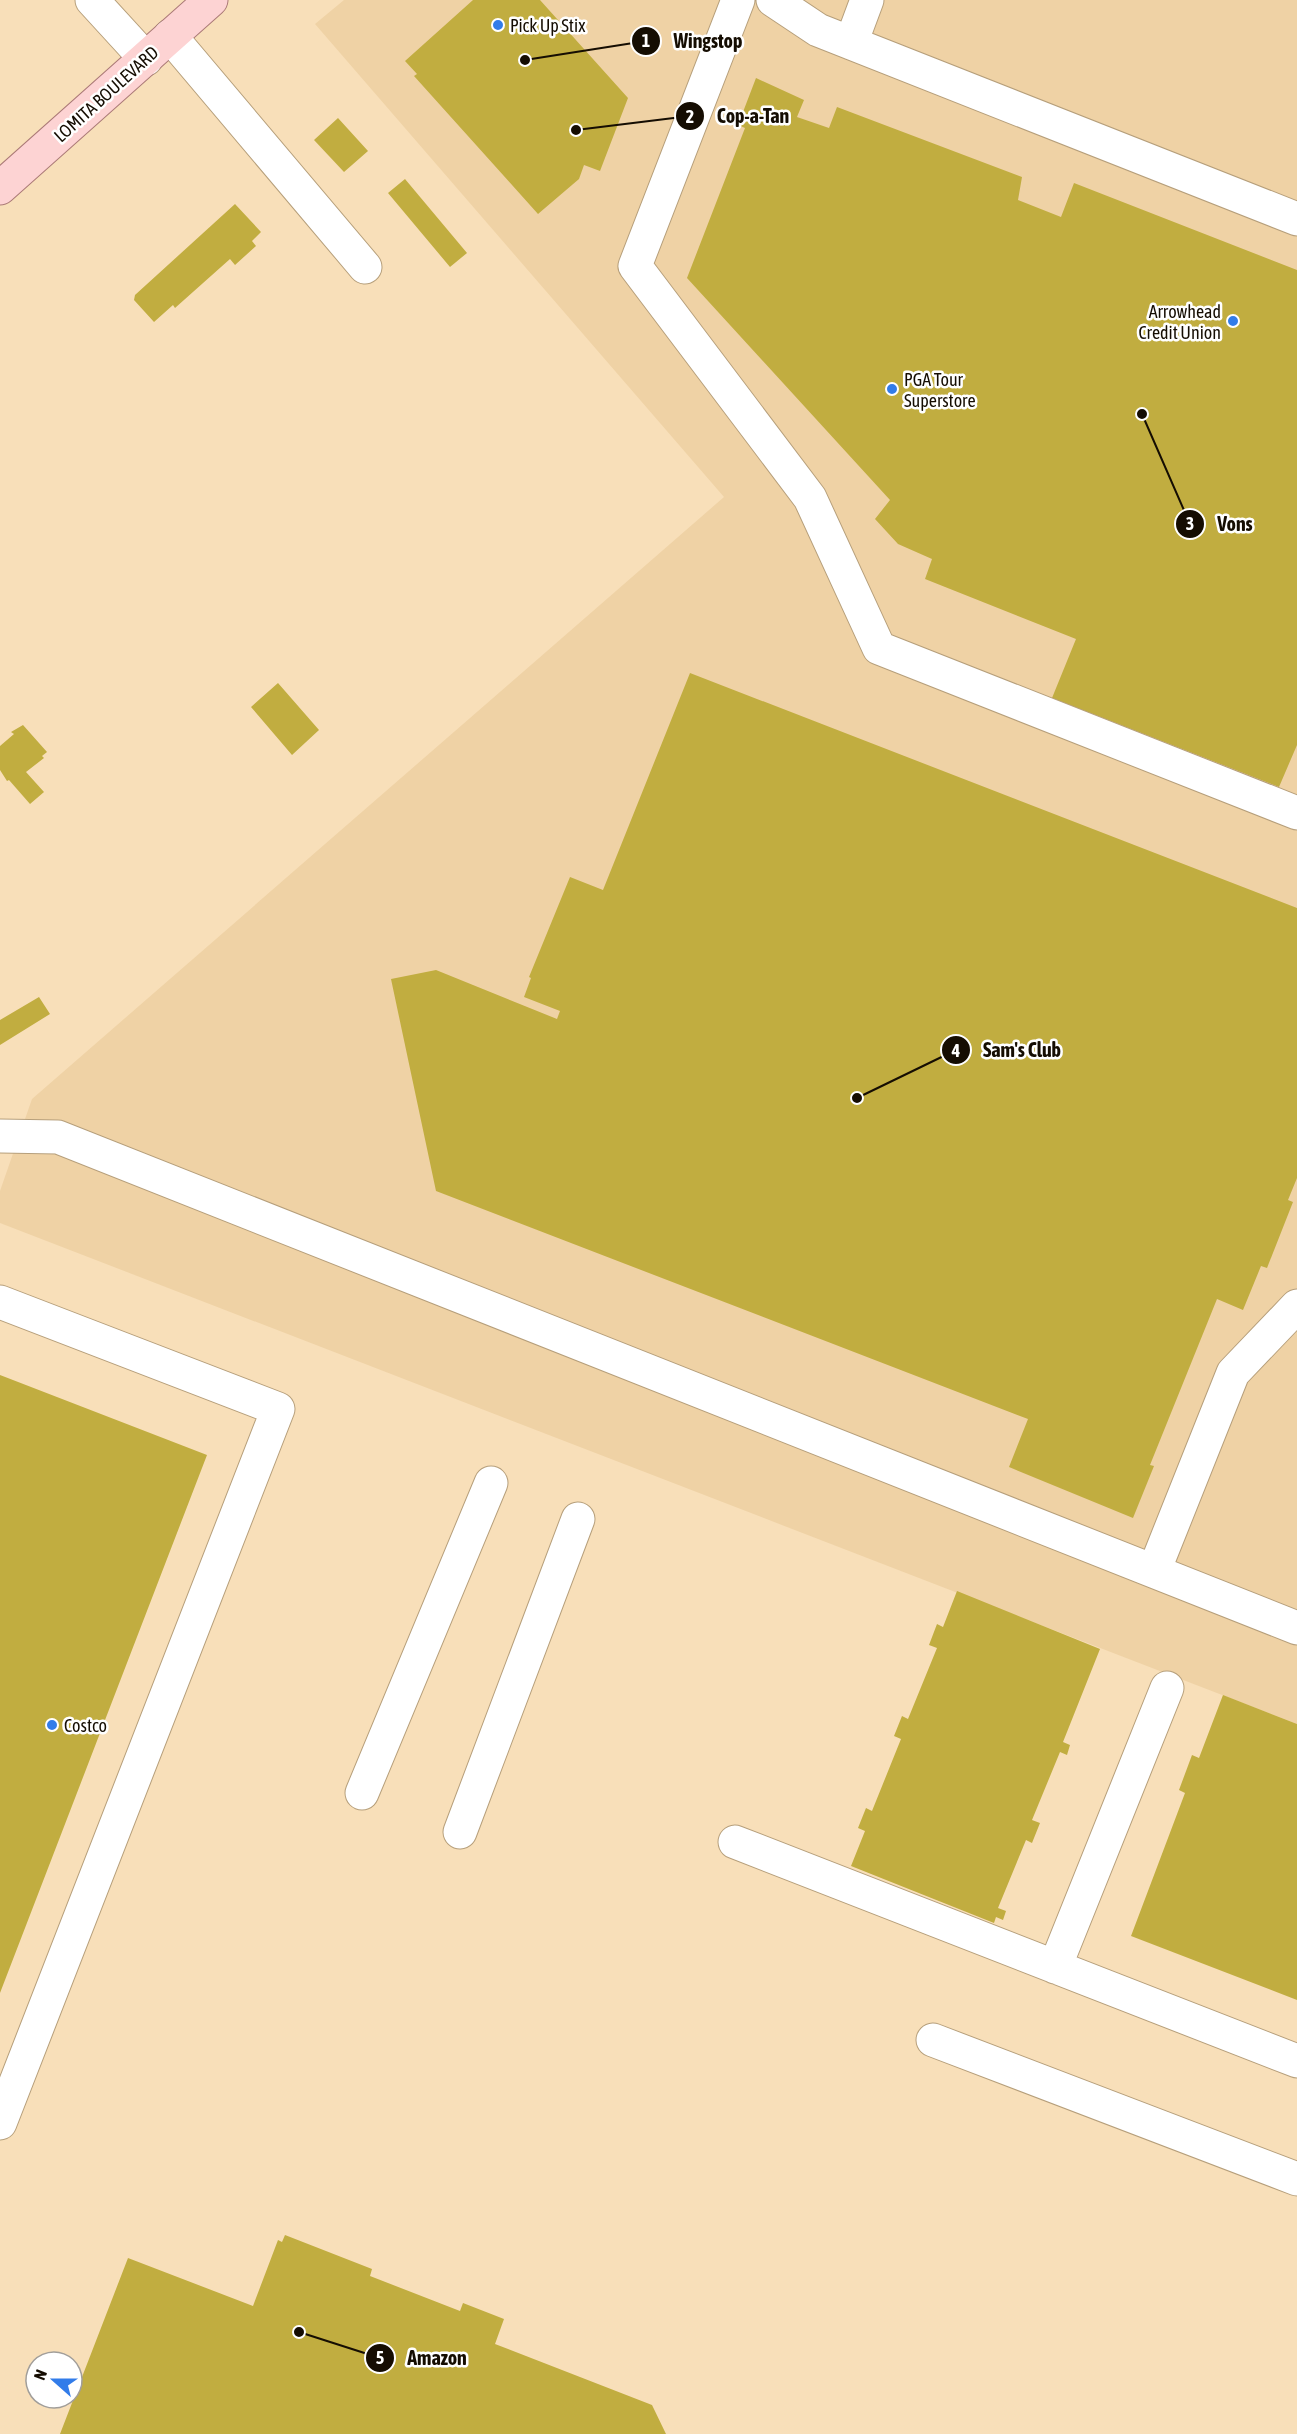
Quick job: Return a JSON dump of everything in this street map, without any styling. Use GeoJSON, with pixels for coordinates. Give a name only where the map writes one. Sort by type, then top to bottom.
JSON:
{"type":"FeatureCollection","features":[{"type":"Feature","properties":{"kind":"main road","name":"LOMITA BOULEVARD"},"geometry":{"type":"LineString","coordinates":[[0,188],[211,0]]}},
{"type":"Feature","properties":{"kind":"lane"},"geometry":{"type":"LineString","coordinates":[[92,0],[146,58]]}},
{"type":"Feature","properties":{"kind":"lane"},"geometry":{"type":"LineString","coordinates":[[738,0],[635,266],[810,498],[879,648],[1297,813]]}},
{"type":"Feature","properties":{"kind":"lane"},"geometry":{"type":"LineString","coordinates":[[773,0],[818,30],[1297,219]]}},
{"type":"Feature","properties":{"kind":"lane"},"geometry":{"type":"LineString","coordinates":[[851,43],[867,0]]}},
{"type":"Feature","properties":{"kind":"lane"},"geometry":{"type":"LineString","coordinates":[[170,36],[365,267]]}},
{"type":"Feature","properties":{"kind":"lane"},"geometry":{"type":"LineString","coordinates":[[0,1136],[58,1137],[1297,1628]]}},
{"type":"Feature","properties":{"kind":"lane"},"geometry":{"type":"LineString","coordinates":[[0,1302],[278,1409],[0,2122]]}},
{"type":"Feature","properties":{"kind":"lane"},"geometry":{"type":"LineString","coordinates":[[1154,1571],[1233,1373],[1297,1306]]}},
{"type":"Feature","properties":{"kind":"lane"},"geometry":{"type":"LineString","coordinates":[[362,1793],[491,1483]]}},
{"type":"Feature","properties":{"kind":"lane"},"geometry":{"type":"LineString","coordinates":[[460,1832],[578,1519]]}},
{"type":"Feature","properties":{"kind":"lane"},"geometry":{"type":"LineString","coordinates":[[1054,1966],[1167,1688]]}},
{"type":"Feature","properties":{"kind":"lane"},"geometry":{"type":"LineString","coordinates":[[735,1842],[1297,2061]]}},
{"type":"Feature","properties":{"kind":"lane"},"geometry":{"type":"LineString","coordinates":[[933,2040],[1297,2179]]}},
{"type":"Feature","properties":{"kind":"shaded area"},"geometry":{"type":"Polygon","coordinates":[[[344,0],[1297,0],[1297,1724],[0,1223],[0,1191],[32,1099],[724,497],[315,24],[344,0]]]}},
{"type":"Feature","properties":{"kind":"building"},"geometry":{"type":"Polygon","coordinates":[[[473,0],[540,0],[628,98],[600,171],[584,165],[579,179],[538,214],[414,76],[417,74],[405,61],[473,0]]]}},
{"type":"Feature","properties":{"kind":"building"},"geometry":{"type":"Polygon","coordinates":[[[756,78],[804,100],[797,117],[829,128],[837,107],[1022,177],[1018,200],[1061,217],[1074,183],[1297,270],[1297,745],[1279,787],[1052,698],[1076,639],[925,579],[932,559],[898,544],[875,519],[890,500],[687,278],[745,128],[738,125],[756,78]]]}},
{"type":"Feature","properties":{"kind":"building"},"geometry":{"type":"Polygon","coordinates":[[[338,118],[368,151],[344,172],[314,140],[338,118]]]}},
{"type":"Feature","properties":{"kind":"building"},"geometry":{"type":"Polygon","coordinates":[[[405,179],[467,253],[450,267],[388,193],[405,179]]]}},
{"type":"Feature","properties":{"kind":"building"},"geometry":{"type":"Polygon","coordinates":[[[235,204],[261,232],[252,241],[256,246],[235,265],[230,259],[175,308],[173,305],[154,322],[134,300],[135,295],[235,204]]]}},
{"type":"Feature","properties":{"kind":"building"},"geometry":{"type":"Polygon","coordinates":[[[690,673],[1297,908],[1297,1178],[1288,1200],[1293,1202],[1267,1268],[1261,1266],[1243,1310],[1217,1299],[1150,1465],[1154,1466],[1133,1518],[1009,1467],[1028,1419],[436,1191],[391,979],[436,970],[557,1019],[560,1011],[524,997],[531,978],[529,977],[570,877],[603,890],[690,673]]]}},
{"type":"Feature","properties":{"kind":"building"},"geometry":{"type":"Polygon","coordinates":[[[278,683],[319,730],[292,755],[251,707],[278,683]]]}},
{"type":"Feature","properties":{"kind":"building"},"geometry":{"type":"Polygon","coordinates":[[[23,725],[47,752],[42,756],[44,758],[26,772],[44,792],[30,804],[9,780],[7,781],[0,770],[0,746],[14,734],[11,732],[23,725]]]}},
{"type":"Feature","properties":{"kind":"building"},"geometry":{"type":"Polygon","coordinates":[[[39,997],[50,1014],[0,1045],[0,1020],[39,997]]]}},
{"type":"Feature","properties":{"kind":"building","name":"Costco"},"geometry":{"type":"Polygon","coordinates":[[[0,1375],[207,1455],[0,1993],[0,1375]]]}},
{"type":"Feature","properties":{"kind":"building"},"geometry":{"type":"Polygon","coordinates":[[[957,1591],[1100,1649],[1063,1742],[1070,1745],[1067,1755],[1060,1752],[1032,1820],[1040,1823],[1032,1843],[1026,1840],[998,1908],[1006,1911],[1003,1920],[996,1917],[994,1923],[851,1866],[865,1831],[858,1828],[866,1808],[872,1811],[901,1739],[894,1736],[902,1716],[908,1719],[937,1648],[929,1645],[937,1624],[943,1627],[957,1591]]]}},
{"type":"Feature","properties":{"kind":"building"},"geometry":{"type":"Polygon","coordinates":[[[1223,1695],[1297,1724],[1297,2000],[1131,1936],[1185,1793],[1179,1790],[1192,1755],[1199,1758],[1223,1695]]]}},
{"type":"Feature","properties":{"kind":"building"},"geometry":{"type":"Polygon","coordinates":[[[285,2235],[372,2269],[370,2276],[460,2311],[463,2303],[504,2319],[495,2344],[652,2405],[666,2434],[60,2434],[69,2410],[84,2410],[84,2372],[128,2258],[253,2306],[278,2240],[282,2242],[285,2235]]]}},
{"type":"Feature","properties":{"kind":"place","name":"Pick Up Stix"},"geometry":{"type":"Point","coordinates":[498,25]}},
{"type":"Feature","properties":{"kind":"place","name":"Wingstop"},"geometry":{"type":"Point","coordinates":[525,60]}},
{"type":"Feature","properties":{"kind":"place","name":"Cop-a-Tan"},"geometry":{"type":"Point","coordinates":[576,130]}},
{"type":"Feature","properties":{"kind":"place","name":"Arrowhead Credit Union"},"geometry":{"type":"Point","coordinates":[1233,321]}},
{"type":"Feature","properties":{"kind":"place","name":"PGA Tour Superstore"},"geometry":{"type":"Point","coordinates":[892,389]}},
{"type":"Feature","properties":{"kind":"place","name":"Vons"},"geometry":{"type":"Point","coordinates":[1142,414]}},
{"type":"Feature","properties":{"kind":"place","name":"Sam's Club"},"geometry":{"type":"Point","coordinates":[857,1098]}},
{"type":"Feature","properties":{"kind":"place","name":"Costco"},"geometry":{"type":"Point","coordinates":[52,1725]}},
{"type":"Feature","properties":{"kind":"place","name":"Amazon"},"geometry":{"type":"Point","coordinates":[299,2332]}}]}
